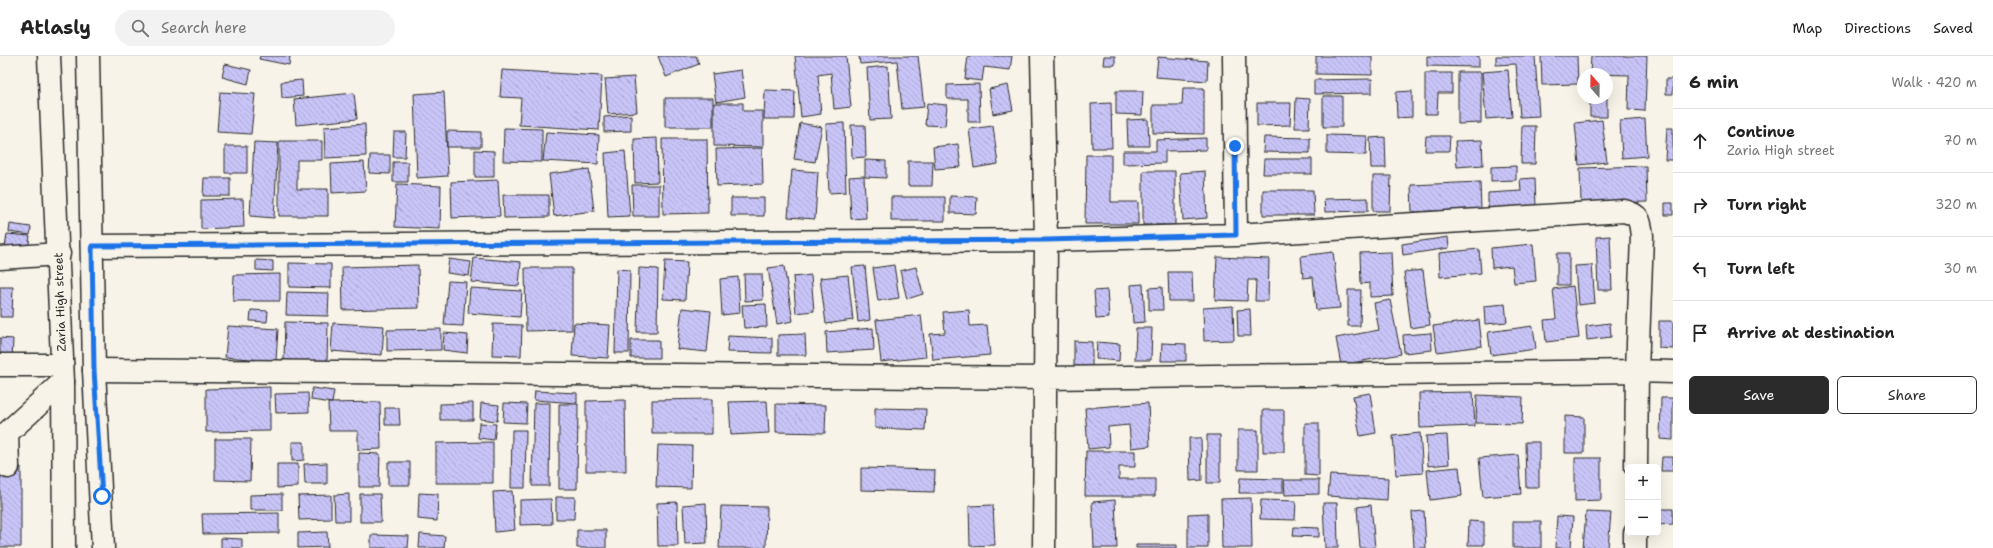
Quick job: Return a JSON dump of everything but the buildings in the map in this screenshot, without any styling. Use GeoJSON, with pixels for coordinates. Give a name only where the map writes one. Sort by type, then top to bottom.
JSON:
{"type":"FeatureCollection","features":[{"type":"Feature","properties":{"kind":"street","name":"Zaria High street"},"geometry":{"type":"LineString","coordinates":[[49,56],[59,254],[63,373],[64,548]]}},
{"type":"Feature","properties":{"kind":"street"},"geometry":{"type":"LineString","coordinates":[[88,56],[94,370],[103,548]]}},
{"type":"Feature","properties":{"kind":"street"},"geometry":{"type":"LineString","coordinates":[[1042,56],[1046,240],[1044,548]]}},
{"type":"Feature","properties":{"kind":"street"},"geometry":{"type":"LineString","coordinates":[[1234,56],[1236,235]]}},
{"type":"Feature","properties":{"kind":"street"},"geometry":{"type":"LineString","coordinates":[[92,246],[1046,240],[1236,235],[1612,211],[1633,214],[1640,222],[1642,236],[1637,371],[1636,464]]}},
{"type":"Feature","properties":{"kind":"street"},"geometry":{"type":"LineString","coordinates":[[0,258],[59,254]]}},
{"type":"Feature","properties":{"kind":"street"},"geometry":{"type":"LineString","coordinates":[[0,365],[63,373]]}},
{"type":"Feature","properties":{"kind":"street"},"geometry":{"type":"LineString","coordinates":[[94,370],[1045,378],[1637,371],[1673,372]]}},
{"type":"Feature","properties":{"kind":"street"},"geometry":{"type":"LineString","coordinates":[[8,467],[7,433],[63,373]]}},
{"type":"Feature","properties":{"kind":"street"},"geometry":{"type":"LineString","coordinates":[[1634,548],[1635,536]]}},
{"type":"Feature","properties":{"kind":"route"},"geometry":{"type":"LineString","coordinates":[[102,496],[94,370],[92,246],[1046,240],[1236,235],[1235,146]]}}]}
